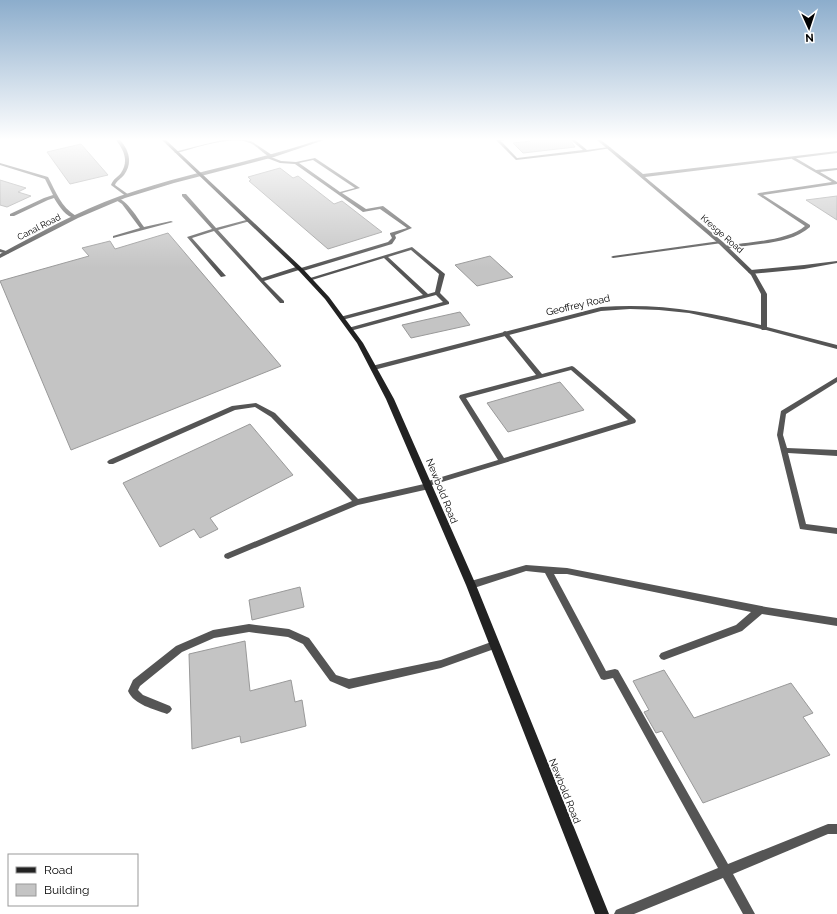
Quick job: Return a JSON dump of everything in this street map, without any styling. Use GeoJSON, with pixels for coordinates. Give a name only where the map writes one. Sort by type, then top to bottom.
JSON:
{"type":"FeatureCollection","features":[{"type":"Feature","properties":{"kind":"main road","name":"Newbold Road"},"geometry":{"type":"LineString","coordinates":[[208,183],[310,279],[350,329],[374,368],[390,399],[471,585],[602,914]]}},
{"type":"Feature","properties":{"kind":"street","name":"Canal Road"},"geometry":{"type":"LineString","coordinates":[[0,256],[74,217],[118,199],[173,183]]}},
{"type":"Feature","properties":{"kind":"street","name":"Kresge Road"},"geometry":{"type":"LineString","coordinates":[[650,183],[720,242],[751,272],[764,294],[764,329]]}},
{"type":"Feature","properties":{"kind":"street","name":"Geoffrey Road"},"geometry":{"type":"LineString","coordinates":[[374,368],[601,309],[630,306],[678,310],[837,347]]}},
{"type":"Feature","properties":{"kind":"lane"},"geometry":{"type":"LineString","coordinates":[[49,183],[56,196],[70,215],[74,217]]}},
{"type":"Feature","properties":{"kind":"lane"},"geometry":{"type":"LineString","coordinates":[[115,183],[113,185],[127,196]]}},
{"type":"Feature","properties":{"kind":"lane"},"geometry":{"type":"LineString","coordinates":[[261,280],[390,243],[394,238],[392,234],[410,228],[382,206],[365,211],[324,183]]}},
{"type":"Feature","properties":{"kind":"lane"},"geometry":{"type":"LineString","coordinates":[[339,193],[358,188],[350,183]]}},
{"type":"Feature","properties":{"kind":"lane"},"geometry":{"type":"LineString","coordinates":[[725,247],[775,239],[804,232],[808,226],[759,194],[836,184],[834,183]]}},
{"type":"Feature","properties":{"kind":"lane"},"geometry":{"type":"LineString","coordinates":[[184,195],[214,230],[282,302]]}},
{"type":"Feature","properties":{"kind":"lane"},"geometry":{"type":"LineString","coordinates":[[12,215],[46,199],[56,196]]}},
{"type":"Feature","properties":{"kind":"lane"},"geometry":{"type":"LineString","coordinates":[[118,199],[124,204],[143,229]]}},
{"type":"Feature","properties":{"kind":"lane"},"geometry":{"type":"LineString","coordinates":[[222,276],[189,237],[248,220]]}},
{"type":"Feature","properties":{"kind":"lane"},"geometry":{"type":"LineString","coordinates":[[115,237],[170,222]]}},
{"type":"Feature","properties":{"kind":"lane"},"geometry":{"type":"LineString","coordinates":[[613,257],[720,242]]}},
{"type":"Feature","properties":{"kind":"lane"},"geometry":{"type":"LineString","coordinates":[[310,279],[412,248],[442,274],[437,293]]}},
{"type":"Feature","properties":{"kind":"lane"},"geometry":{"type":"LineString","coordinates":[[0,250],[6,253]]}},
{"type":"Feature","properties":{"kind":"lane"},"geometry":{"type":"LineString","coordinates":[[384,256],[426,296]]}},
{"type":"Feature","properties":{"kind":"lane"},"geometry":{"type":"LineString","coordinates":[[751,272],[837,262]]}},
{"type":"Feature","properties":{"kind":"lane"},"geometry":{"type":"LineString","coordinates":[[342,318],[437,293]]}},
{"type":"Feature","properties":{"kind":"lane"},"geometry":{"type":"LineString","coordinates":[[350,329],[447,303],[437,293]]}},
{"type":"Feature","properties":{"kind":"lane"},"geometry":{"type":"LineString","coordinates":[[505,333],[541,377]]}},
{"type":"Feature","properties":{"kind":"lane"},"geometry":{"type":"LineString","coordinates":[[228,556],[357,502],[428,485],[502,461],[633,422],[572,368],[462,398],[502,461]]}},
{"type":"Feature","properties":{"kind":"lane"},"geometry":{"type":"LineString","coordinates":[[837,379],[783,412],[780,435],[803,527],[837,532]]}},
{"type":"Feature","properties":{"kind":"lane"},"geometry":{"type":"LineString","coordinates":[[112,462],[234,408],[256,405],[273,415],[357,502]]}},
{"type":"Feature","properties":{"kind":"lane"},"geometry":{"type":"LineString","coordinates":[[784,450],[837,453]]}},
{"type":"Feature","properties":{"kind":"lane"},"geometry":{"type":"LineString","coordinates":[[471,585],[526,568],[567,571],[760,610],[837,622]]}},
{"type":"Feature","properties":{"kind":"lane"},"geometry":{"type":"LineString","coordinates":[[547,570],[604,676],[615,673],[749,914]]}},
{"type":"Feature","properties":{"kind":"lane"},"geometry":{"type":"LineString","coordinates":[[664,656],[739,628],[760,610]]}},
{"type":"Feature","properties":{"kind":"lane"},"geometry":{"type":"LineString","coordinates":[[167,709],[140,698],[133,691],[136,683],[179,649],[213,634],[249,628],[289,633],[306,641],[333,678],[349,684],[441,664],[494,645]]}},
{"type":"Feature","properties":{"kind":"lane"},"geometry":{"type":"LineString","coordinates":[[620,914],[828,828],[837,828]]}},
{"type":"Feature","properties":{"kind":"building"},"geometry":{"type":"Polygon","coordinates":[[[0,183],[9,183],[26,188],[18,192],[31,196],[7,207],[0,205],[0,183]]]}},
{"type":"Feature","properties":{"kind":"building"},"geometry":{"type":"Polygon","coordinates":[[[251,183],[307,183],[334,204],[342,201],[382,232],[328,249],[251,183]]]}},
{"type":"Feature","properties":{"kind":"building"},"geometry":{"type":"Polygon","coordinates":[[[837,196],[837,220],[806,200],[837,196]]]}},
{"type":"Feature","properties":{"kind":"building"},"geometry":{"type":"Polygon","coordinates":[[[168,233],[281,366],[71,450],[0,281],[89,256],[82,248],[110,241],[115,249],[168,233]]]}},
{"type":"Feature","properties":{"kind":"building"},"geometry":{"type":"Polygon","coordinates":[[[490,256],[513,277],[477,286],[455,265],[490,256]]]}},
{"type":"Feature","properties":{"kind":"building"},"geometry":{"type":"Polygon","coordinates":[[[460,312],[470,325],[411,338],[402,325],[460,312]]]}},
{"type":"Feature","properties":{"kind":"building"},"geometry":{"type":"Polygon","coordinates":[[[560,382],[584,410],[508,432],[487,403],[560,382]]]}},
{"type":"Feature","properties":{"kind":"building"},"geometry":{"type":"Polygon","coordinates":[[[250,424],[293,475],[210,518],[218,529],[200,538],[194,529],[160,547],[123,483],[250,424]]]}},
{"type":"Feature","properties":{"kind":"building"},"geometry":{"type":"Polygon","coordinates":[[[300,587],[304,607],[252,620],[249,600],[300,587]]]}},
{"type":"Feature","properties":{"kind":"building"},"geometry":{"type":"Polygon","coordinates":[[[245,641],[250,691],[291,680],[295,702],[302,700],[306,726],[241,743],[240,736],[192,749],[189,654],[245,641]]]}},
{"type":"Feature","properties":{"kind":"building"},"geometry":{"type":"Polygon","coordinates":[[[664,670],[694,718],[791,683],[813,713],[803,717],[830,755],[703,803],[662,731],[656,733],[644,712],[649,710],[633,681],[664,670]]]}}]}
